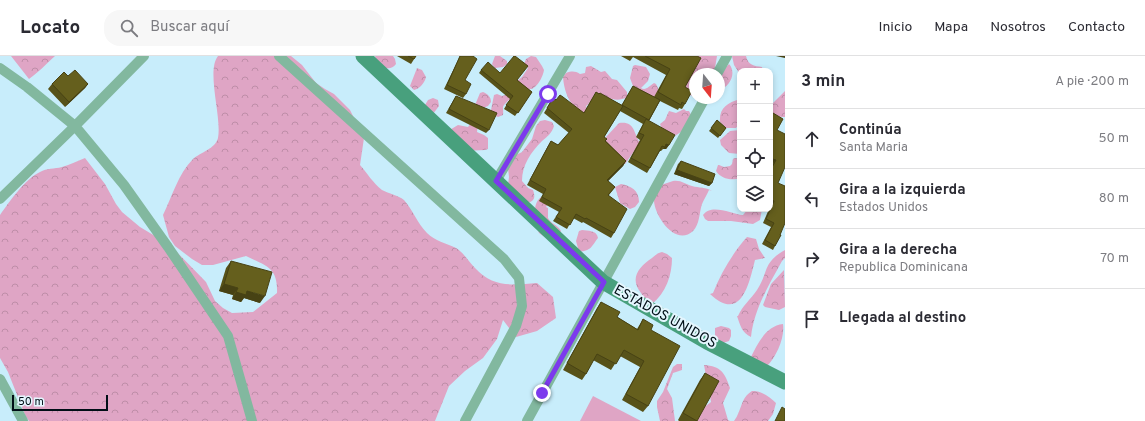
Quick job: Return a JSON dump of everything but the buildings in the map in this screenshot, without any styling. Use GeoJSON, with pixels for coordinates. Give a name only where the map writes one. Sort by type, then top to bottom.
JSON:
{"type":"FeatureCollection","features":[{"type":"Feature","properties":{"kind":"street"},"geometry":{"type":"LineString","coordinates":[[0,199],[144,56]]}},
{"type":"Feature","properties":{"kind":"street"},"geometry":{"type":"LineString","coordinates":[[279,56],[504,259],[519,278],[522,306],[516,326],[465,421]]}},
{"type":"Feature","properties":{"kind":"street","name":"ESTADOS UNIDOS"},"geometry":{"type":"LineString","coordinates":[[363,56],[604,282],[708,342],[785,382]]}},
{"type":"Feature","properties":{"kind":"street"},"geometry":{"type":"LineString","coordinates":[[496,181],[570,56]]}},
{"type":"Feature","properties":{"kind":"street"},"geometry":{"type":"LineString","coordinates":[[721,68],[727,56]]}},
{"type":"Feature","properties":{"kind":"street"},"geometry":{"type":"LineString","coordinates":[[0,68],[27,87],[75,126],[124,185],[228,336],[252,421]]}},
{"type":"Feature","properties":{"kind":"street"},"geometry":{"type":"LineString","coordinates":[[527,421],[701,104]]}},
{"type":"Feature","properties":{"kind":"street"},"geometry":{"type":"LineString","coordinates":[[0,378],[23,421]]}},
{"type":"Feature","properties":{"kind":"green space"},"geometry":{"type":"Polygon","coordinates":[[[11,56],[55,56],[29,79],[11,56]]]}},
{"type":"Feature","properties":{"kind":"green space"},"geometry":{"type":"Polygon","coordinates":[[[218,56],[291,56],[302,65],[316,83],[334,94],[350,110],[364,138],[360,165],[382,190],[404,200],[420,225],[430,236],[459,250],[475,268],[489,279],[504,284],[537,283],[553,297],[556,318],[537,331],[516,337],[503,320],[497,339],[483,358],[465,371],[449,386],[435,421],[29,421],[25,415],[8,372],[0,358],[0,215],[23,185],[34,175],[48,169],[62,167],[85,158],[105,184],[122,212],[140,227],[170,245],[206,282],[215,301],[232,313],[253,312],[277,293],[277,284],[273,273],[269,268],[246,256],[213,265],[202,265],[192,259],[175,246],[169,237],[163,215],[179,179],[188,165],[193,159],[214,145],[218,138],[219,129],[214,72],[215,63],[218,56]]]}},
{"type":"Feature","properties":{"kind":"green space"},"geometry":{"type":"Polygon","coordinates":[[[375,56],[393,56],[396,64],[390,68],[384,67],[376,60],[375,56]]]}},
{"type":"Feature","properties":{"kind":"green space"},"geometry":{"type":"Polygon","coordinates":[[[495,56],[500,56],[507,61],[507,64],[503,67],[495,68],[492,64],[495,56]]]}},
{"type":"Feature","properties":{"kind":"green space"},"geometry":{"type":"Polygon","coordinates":[[[531,56],[536,57],[544,70],[541,80],[536,86],[528,89],[516,82],[522,77],[528,68],[524,64],[526,59],[531,56]]]}},
{"type":"Feature","properties":{"kind":"green space"},"geometry":{"type":"Polygon","coordinates":[[[690,56],[717,56],[715,68],[689,68],[689,94],[684,89],[683,84],[690,56]]]}},
{"type":"Feature","properties":{"kind":"green space"},"geometry":{"type":"Polygon","coordinates":[[[732,56],[746,56],[750,63],[762,68],[737,68],[737,70],[734,65],[732,56]]]}},
{"type":"Feature","properties":{"kind":"green space"},"geometry":{"type":"Polygon","coordinates":[[[729,64],[732,75],[729,83],[725,87],[725,68],[729,64]]]}},
{"type":"Feature","properties":{"kind":"green space"},"geometry":{"type":"Polygon","coordinates":[[[591,66],[601,72],[605,71],[612,79],[617,80],[627,92],[627,97],[616,100],[607,98],[596,92],[586,106],[593,124],[572,104],[566,93],[563,77],[566,73],[570,72],[580,74],[585,73],[586,67],[591,66]]]}},
{"type":"Feature","properties":{"kind":"green space"},"geometry":{"type":"Polygon","coordinates":[[[633,66],[646,67],[650,74],[648,81],[641,88],[646,89],[654,83],[656,84],[658,88],[659,100],[633,86],[630,78],[633,66]]]}},
{"type":"Feature","properties":{"kind":"green space"},"geometry":{"type":"Polygon","coordinates":[[[417,68],[422,70],[426,77],[422,85],[414,90],[410,86],[417,68]]]}},
{"type":"Feature","properties":{"kind":"green space"},"geometry":{"type":"Polygon","coordinates":[[[785,91],[785,117],[773,113],[773,103],[785,91]]]}},
{"type":"Feature","properties":{"kind":"green space"},"geometry":{"type":"Polygon","coordinates":[[[483,92],[489,96],[491,102],[488,106],[483,108],[475,105],[480,93],[483,92]]]}},
{"type":"Feature","properties":{"kind":"green space"},"geometry":{"type":"Polygon","coordinates":[[[497,94],[502,96],[509,94],[512,101],[509,100],[504,104],[503,115],[498,117],[493,115],[491,110],[494,95],[497,94]]]}},
{"type":"Feature","properties":{"kind":"green space"},"geometry":{"type":"Polygon","coordinates":[[[433,98],[438,100],[439,106],[433,114],[425,105],[428,100],[433,98]]]}},
{"type":"Feature","properties":{"kind":"green space"},"geometry":{"type":"Polygon","coordinates":[[[737,100],[737,127],[726,128],[720,122],[720,117],[722,110],[731,102],[737,100]]]}},
{"type":"Feature","properties":{"kind":"green space"},"geometry":{"type":"Polygon","coordinates":[[[684,109],[689,111],[691,115],[687,124],[680,133],[674,136],[662,129],[660,124],[665,120],[669,111],[676,113],[684,109]]]}},
{"type":"Feature","properties":{"kind":"green space"},"geometry":{"type":"Polygon","coordinates":[[[545,120],[552,122],[554,126],[552,131],[534,150],[525,164],[522,175],[522,181],[528,188],[533,190],[534,195],[533,201],[526,203],[508,185],[508,168],[516,155],[522,152],[532,139],[536,126],[540,121],[545,120]]]}},
{"type":"Feature","properties":{"kind":"green space"},"geometry":{"type":"Polygon","coordinates":[[[471,123],[478,124],[477,132],[488,138],[488,149],[464,151],[448,131],[458,125],[468,127],[471,123]]]}},
{"type":"Feature","properties":{"kind":"green space"},"geometry":{"type":"Polygon","coordinates":[[[619,123],[628,124],[631,126],[640,143],[625,164],[622,164],[603,142],[619,123]]]}},
{"type":"Feature","properties":{"kind":"green space"},"geometry":{"type":"Polygon","coordinates":[[[737,130],[737,154],[729,153],[721,145],[720,140],[730,131],[737,130]]]}},
{"type":"Feature","properties":{"kind":"green space"},"geometry":{"type":"Polygon","coordinates":[[[737,158],[737,178],[727,179],[718,174],[716,171],[718,165],[724,167],[730,166],[733,159],[737,158]]]}},
{"type":"Feature","properties":{"kind":"green space"},"geometry":{"type":"Polygon","coordinates":[[[673,181],[705,188],[712,191],[709,190],[703,202],[695,228],[686,235],[673,233],[662,222],[655,208],[654,199],[658,186],[673,181]]]}},
{"type":"Feature","properties":{"kind":"green space"},"geometry":{"type":"Polygon","coordinates":[[[621,184],[631,187],[638,194],[639,202],[635,207],[630,209],[620,203],[615,187],[621,184]]]}},
{"type":"Feature","properties":{"kind":"green space"},"geometry":{"type":"Polygon","coordinates":[[[543,196],[550,201],[546,207],[548,208],[548,218],[561,231],[559,234],[546,238],[539,233],[535,213],[536,203],[543,196]]]}},
{"type":"Feature","properties":{"kind":"green space"},"geometry":{"type":"Polygon","coordinates":[[[716,209],[743,215],[746,212],[761,212],[760,220],[753,224],[731,221],[708,221],[703,215],[716,209]]]}},
{"type":"Feature","properties":{"kind":"green space"},"geometry":{"type":"Polygon","coordinates":[[[579,231],[594,232],[598,238],[589,249],[579,252],[576,241],[579,231]]]}},
{"type":"Feature","properties":{"kind":"green space"},"geometry":{"type":"Polygon","coordinates":[[[747,237],[756,239],[759,249],[765,258],[755,260],[750,280],[742,297],[736,302],[729,304],[721,302],[710,294],[713,293],[727,264],[736,250],[747,237]]]}},
{"type":"Feature","properties":{"kind":"green space"},"geometry":{"type":"Polygon","coordinates":[[[785,250],[785,258],[772,279],[755,317],[751,337],[743,331],[737,316],[761,284],[769,264],[785,250]]]}},
{"type":"Feature","properties":{"kind":"green space"},"geometry":{"type":"Polygon","coordinates":[[[662,252],[672,258],[671,271],[661,295],[652,304],[646,300],[637,288],[636,278],[637,273],[643,265],[662,252]]]}},
{"type":"Feature","properties":{"kind":"green space"},"geometry":{"type":"Polygon","coordinates":[[[784,270],[785,307],[779,310],[765,307],[763,305],[771,284],[784,270]]]}},
{"type":"Feature","properties":{"kind":"green space"},"geometry":{"type":"Polygon","coordinates":[[[783,324],[783,335],[779,347],[774,358],[767,366],[750,359],[766,332],[771,328],[783,324]]]}},
{"type":"Feature","properties":{"kind":"green space"},"geometry":{"type":"Polygon","coordinates":[[[721,326],[731,330],[729,341],[723,343],[717,341],[715,336],[715,328],[721,326]]]}},
{"type":"Feature","properties":{"kind":"green space"},"geometry":{"type":"Polygon","coordinates":[[[677,364],[682,364],[682,370],[673,373],[667,389],[672,398],[675,421],[660,421],[657,401],[663,392],[673,367],[677,364]]]}},
{"type":"Feature","properties":{"kind":"green space"},"geometry":{"type":"Polygon","coordinates":[[[704,365],[715,367],[722,371],[726,378],[730,388],[723,403],[728,420],[730,421],[696,421],[703,408],[711,402],[704,365]]]}},
{"type":"Feature","properties":{"kind":"green space"},"geometry":{"type":"Polygon","coordinates":[[[752,391],[765,394],[776,403],[773,414],[768,421],[734,421],[745,397],[752,391]]]}},
{"type":"Feature","properties":{"kind":"green space"},"geometry":{"type":"Polygon","coordinates":[[[593,396],[641,421],[580,421],[593,396]]]}},
{"type":"Feature","properties":{"kind":"route"},"geometry":{"type":"LineString","coordinates":[[542,393],[604,282],[496,181],[548,94]]}}]}
